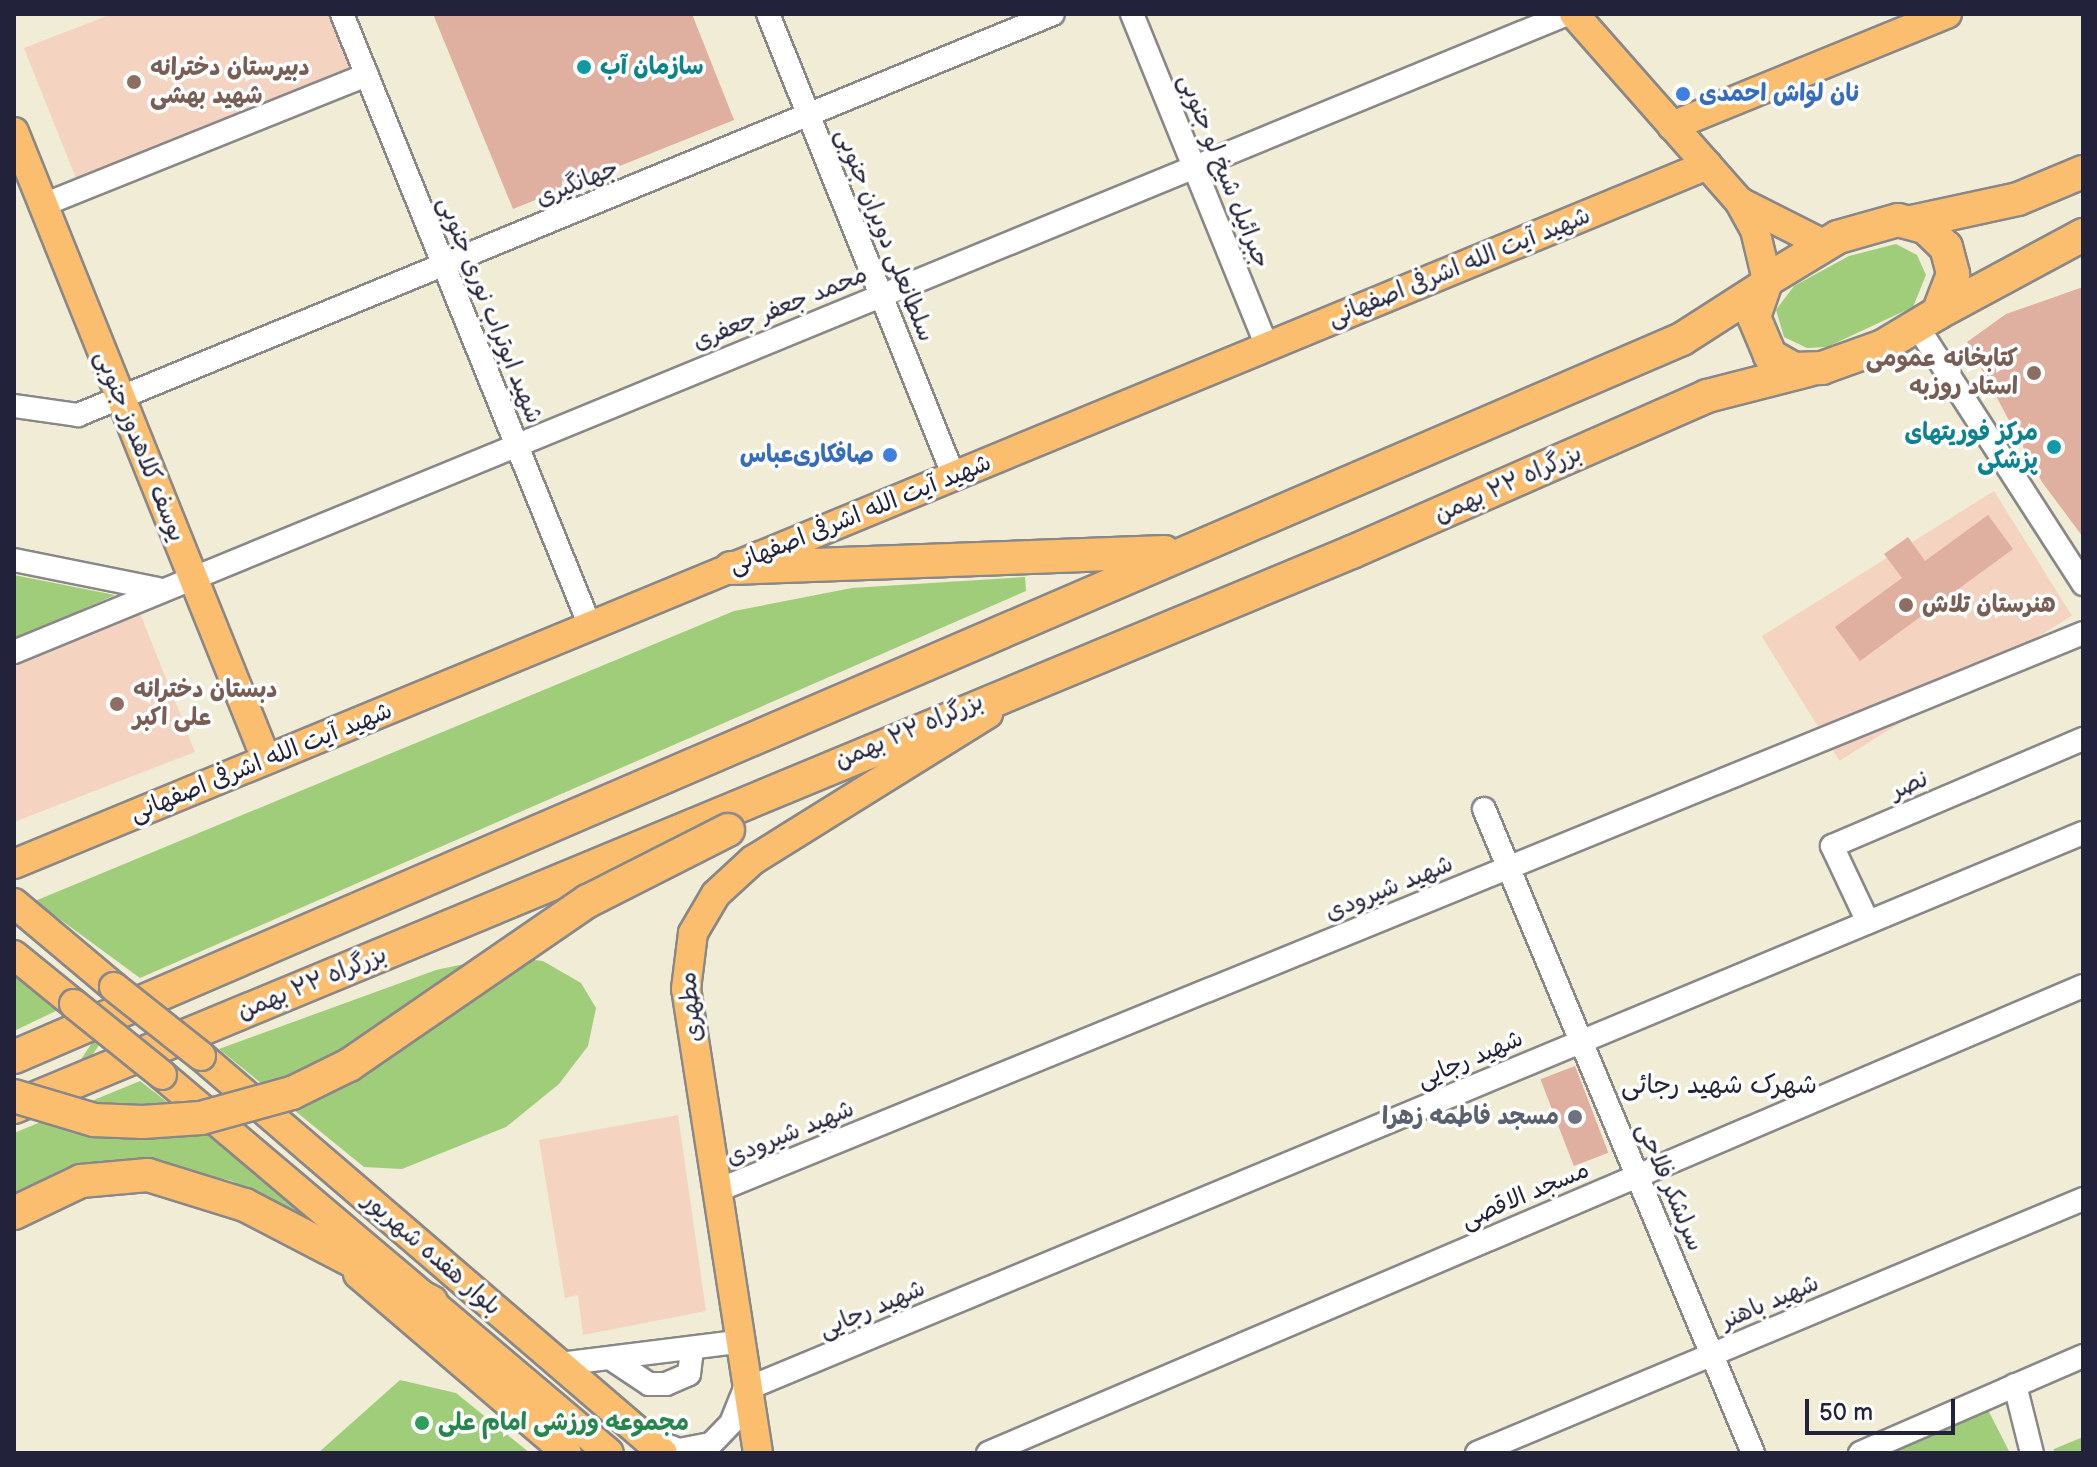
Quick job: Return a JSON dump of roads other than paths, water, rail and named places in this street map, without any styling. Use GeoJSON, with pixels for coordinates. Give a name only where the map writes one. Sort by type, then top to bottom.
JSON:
{"type":"FeatureCollection","features":[{"type":"Feature","properties":{"kind":"highway"},"geometry":{"type":"LineString","coordinates":[[2083,172],[2018,199],[1912,222],[1868,225],[1823,244],[1764,285],[1754,317],[1761,344],[1781,363],[1808,370],[1868,354],[2083,235]]}},
{"type":"Feature","properties":{"kind":"highway"},"geometry":{"type":"LineString","coordinates":[[1912,222],[1937,236],[1951,260],[1951,288],[1927,319]]}},
{"type":"Feature","properties":{"kind":"highway","name":"بزرگراه ۲۲ بهمن"},"geometry":{"type":"LineString","coordinates":[[14,1057],[1682,339],[1764,285]]}},
{"type":"Feature","properties":{"kind":"highway","name":"بزرگراه ۲۲ بهمن"},"geometry":{"type":"LineString","coordinates":[[14,1107],[1707,396],[1808,370]]}},
{"type":"Feature","properties":{"kind":"highway"},"geometry":{"type":"LineString","coordinates":[[731,568],[1184,551]]}},
{"type":"Feature","properties":{"kind":"highway"},"geometry":{"type":"LineString","coordinates":[[14,1096],[94,1120],[143,1122],[201,1118],[292,1093],[349,1065],[588,901],[728,830],[1174,622]]}},
{"type":"Feature","properties":{"kind":"highway"},"geometry":{"type":"LineString","coordinates":[[14,1213],[81,1181],[148,1175],[245,1205],[431,1302]]}},
{"type":"Feature","properties":{"kind":"main road"},"geometry":{"type":"LineString","coordinates":[[1574,14],[1739,201],[1755,230],[1764,285]]}},
{"type":"Feature","properties":{"kind":"main road"},"geometry":{"type":"LineString","coordinates":[[1672,126],[1947,14]]}},
{"type":"Feature","properties":{"kind":"main road","name":"یوسف کلاهدوز جنوبی"},"geometry":{"type":"LineString","coordinates":[[14,132],[266,759]]}},
{"type":"Feature","properties":{"kind":"main road","name":"شهید آیت الله اشرفی اصفهانی"},"geometry":{"type":"LineString","coordinates":[[14,864],[1707,165]]}},
{"type":"Feature","properties":{"kind":"main road"},"geometry":{"type":"LineString","coordinates":[[1739,201],[1823,244]]}},
{"type":"Feature","properties":{"kind":"main road","name":"مطهری"},"geometry":{"type":"LineString","coordinates":[[744,1390],[686,989],[686,963],[703,914],[753,860],[1019,695]]}},
{"type":"Feature","properties":{"kind":"main road","name":"بلوار هفده شهریور"},"geometry":{"type":"LineString","coordinates":[[14,903],[201,1056],[663,1453]]}},
{"type":"Feature","properties":{"kind":"main road","name":"بلوار هفده شهریور"},"geometry":{"type":"LineString","coordinates":[[14,955],[162,1075],[609,1453]]}},
{"type":"Feature","properties":{"kind":"main road"},"geometry":{"type":"LineString","coordinates":[[320,1244],[567,1453]]}},
{"type":"Feature","properties":{"kind":"main road"},"geometry":{"type":"LineString","coordinates":[[742,1453],[744,1390]]}},
{"type":"Feature","properties":{"kind":"main road"},"geometry":{"type":"LineString","coordinates":[[744,1390],[758,1453]]}},
{"type":"Feature","properties":{"kind":"street","name":"شهید ابوتراب نوری جنوبی"},"geometry":{"type":"LineString","coordinates":[[342,14],[590,626]]}},
{"type":"Feature","properties":{"kind":"street","name":"سلطانعلی دویران جنوبی"},"geometry":{"type":"LineString","coordinates":[[768,14],[954,476]]}},
{"type":"Feature","properties":{"kind":"street","name":"جهانگیری"},"geometry":{"type":"LineString","coordinates":[[14,406],[78,415],[1053,14]]}},
{"type":"Feature","properties":{"kind":"street","name":"جبرائیل شیخ لو جنوبی"},"geometry":{"type":"LineString","coordinates":[[1132,14],[1267,347]]}},
{"type":"Feature","properties":{"kind":"street","name":"محمد جعفر جعفری"},"geometry":{"type":"LineString","coordinates":[[14,652],[192,575],[1567,14]]}},
{"type":"Feature","properties":{"kind":"street"},"geometry":{"type":"LineString","coordinates":[[43,205],[367,75]]}},
{"type":"Feature","properties":{"kind":"street"},"geometry":{"type":"LineString","coordinates":[[1927,319],[2083,584]]}},
{"type":"Feature","properties":{"kind":"street"},"geometry":{"type":"LineString","coordinates":[[14,560],[158,589]]}},
{"type":"Feature","properties":{"kind":"street","name":"شهید شیرودی"},"geometry":{"type":"LineString","coordinates":[[716,1191],[2083,633]]}},
{"type":"Feature","properties":{"kind":"street","name":"نصر"},"geometry":{"type":"LineString","coordinates":[[1868,922],[1832,846],[2083,739]]}},
{"type":"Feature","properties":{"kind":"street","name":"سرلشکر فلاحی"},"geometry":{"type":"LineString","coordinates":[[1484,809],[1753,1453]]}},
{"type":"Feature","properties":{"kind":"street","name":"شهید رجایی"},"geometry":{"type":"LineString","coordinates":[[744,1390],[2083,833]]}},
{"type":"Feature","properties":{"kind":"street","name":"مسجد الاقصی"},"geometry":{"type":"LineString","coordinates":[[988,1453],[2083,986]]}},
{"type":"Feature","properties":{"kind":"street","name":"شهید باهنر"},"geometry":{"type":"LineString","coordinates":[[1477,1453],[2083,1199]]}},
{"type":"Feature","properties":{"kind":"street"},"geometry":{"type":"LineString","coordinates":[[560,1364],[737,1342]]}},
{"type":"Feature","properties":{"kind":"street"},"geometry":{"type":"LineString","coordinates":[[610,1358],[649,1384],[666,1384],[689,1374],[692,1348]]}},
{"type":"Feature","properties":{"kind":"street"},"geometry":{"type":"LineString","coordinates":[[1860,1453],[2083,1356]]}},
{"type":"Feature","properties":{"kind":"street"},"geometry":{"type":"LineString","coordinates":[[2015,1385],[2032,1453]]}},
{"type":"Feature","properties":{"kind":"street"},"geometry":{"type":"LineString","coordinates":[[640,1434],[679,1450],[711,1444],[731,1423],[744,1390]]}},
{"type":"Feature","properties":{"kind":"place","name":"سازمان آب"},"geometry":{"type":"Point","coordinates":[584,67]}},
{"type":"Feature","properties":{"kind":"place","name":"دبیرستان دخترانه شهید بهشی"},"geometry":{"type":"Point","coordinates":[134,82]}},
{"type":"Feature","properties":{"kind":"place","name":"نان لواش احمدی"},"geometry":{"type":"Point","coordinates":[1683,94]}},
{"type":"Feature","properties":{"kind":"place","name":"کتابخانه عمومی استاد روزبه"},"geometry":{"type":"Point","coordinates":[2034,373]}},
{"type":"Feature","properties":{"kind":"place","name":"مرکز فوریتهای پزشکی"},"geometry":{"type":"Point","coordinates":[2054,447]}},
{"type":"Feature","properties":{"kind":"place","name":"صافکاری‌عباس"},"geometry":{"type":"Point","coordinates":[890,455]}},
{"type":"Feature","properties":{"kind":"place","name":"هنرستان تلاش"},"geometry":{"type":"Point","coordinates":[1906,605]}},
{"type":"Feature","properties":{"kind":"place","name":"دبستان دخترانه علی اکبر"},"geometry":{"type":"Point","coordinates":[117,704]}},
{"type":"Feature","properties":{"kind":"place","name":"مسجد فاطمه زهرا"},"geometry":{"type":"Point","coordinates":[1575,1117]}},
{"type":"Feature","properties":{"kind":"place","name":"مجموعه ورزشی امام علی"},"geometry":{"type":"Point","coordinates":[422,1423]}},
{"type":"Feature","properties":{"kind":"district","name":"شهرک شهید رجائی"},"geometry":{"type":"Point","coordinates":[1719,1086]}}]}
